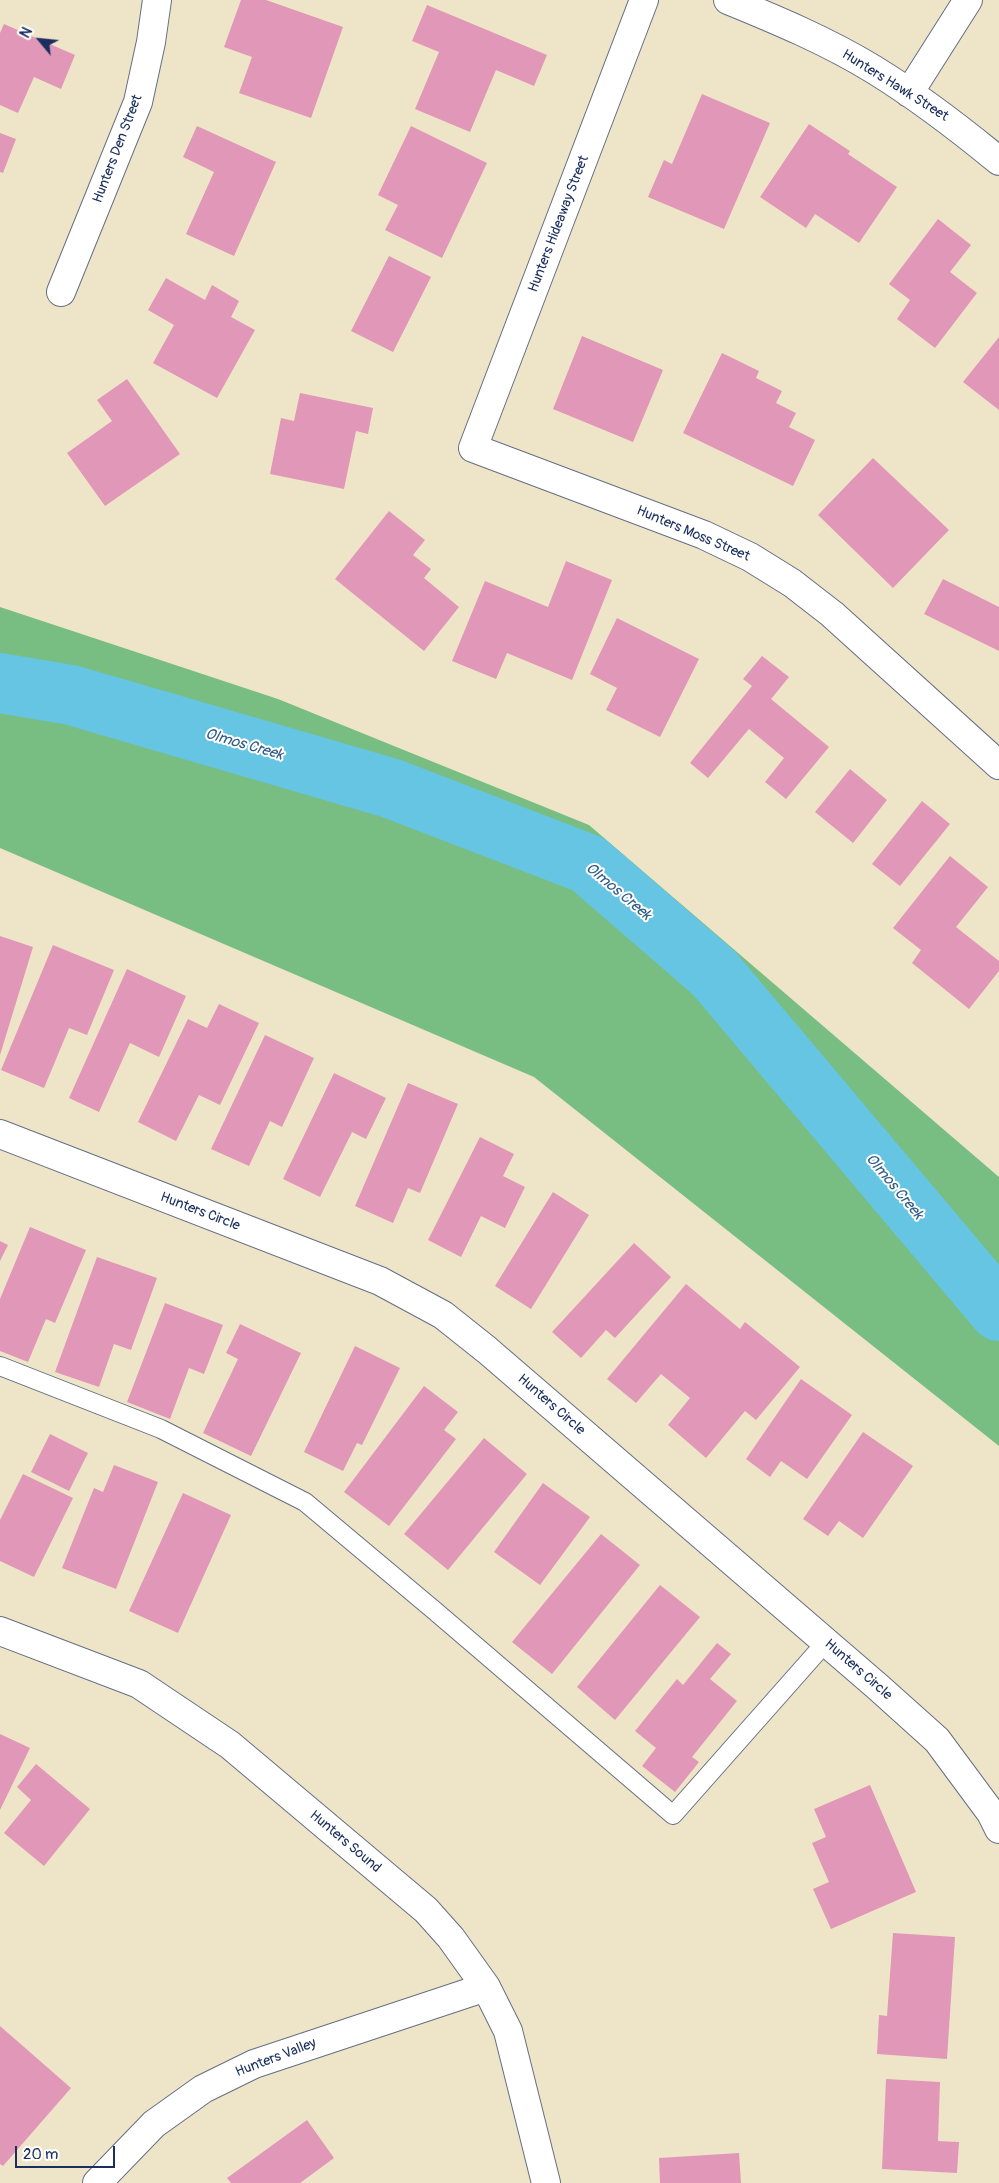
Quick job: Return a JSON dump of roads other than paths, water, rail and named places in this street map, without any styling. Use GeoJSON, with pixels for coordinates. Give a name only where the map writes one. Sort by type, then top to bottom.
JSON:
{"type":"FeatureCollection","features":[{"type":"Feature","properties":{"kind":"street","name":"Hunters Den Street"},"geometry":{"type":"LineString","coordinates":[[61,292],[138,102],[151,42],[157,0]]}},
{"type":"Feature","properties":{"kind":"street","name":"Hunters Hideaway Street"},"geometry":{"type":"LineString","coordinates":[[473,448],[644,0]]}},
{"type":"Feature","properties":{"kind":"street","name":"Hunters Hawk Street"},"geometry":{"type":"LineString","coordinates":[[728,0],[786,24],[872,69],[952,122],[999,161]]}},
{"type":"Feature","properties":{"kind":"street"},"geometry":{"type":"LineString","coordinates":[[909,93],[968,0]]}},
{"type":"Feature","properties":{"kind":"street","name":"Hunters Moss Street"},"geometry":{"type":"LineString","coordinates":[[473,448],[704,536],[750,557],[792,583],[832,614],[999,765]]}},
{"type":"Feature","properties":{"kind":"street","name":"Hunters Circle"},"geometry":{"type":"LineString","coordinates":[[0,1134],[380,1281],[443,1315],[487,1350],[937,1740],[990,1813],[999,1829]]}},
{"type":"Feature","properties":{"kind":"street","name":"Hunters Sound"},"geometry":{"type":"LineString","coordinates":[[0,1632],[139,1684],[230,1745],[426,1910],[451,1938],[486,1987],[508,2031],[546,2183]]}},
{"type":"Feature","properties":{"kind":"street","name":"Hunters Valley"},"geometry":{"type":"LineString","coordinates":[[97,2183],[154,2124],[203,2089],[254,2064],[486,1987]]}},
{"type":"Feature","properties":{"kind":"lane"},"geometry":{"type":"LineString","coordinates":[[0,1366],[161,1429],[305,1502],[673,1815],[826,1642]]}},
{"type":"Feature","properties":{"kind":"waterway","name":"Olmos Creek"},"geometry":{"type":"LineString","coordinates":[[0,683],[71,695],[390,788],[588,864],[714,973],[999,1311]]}}]}
